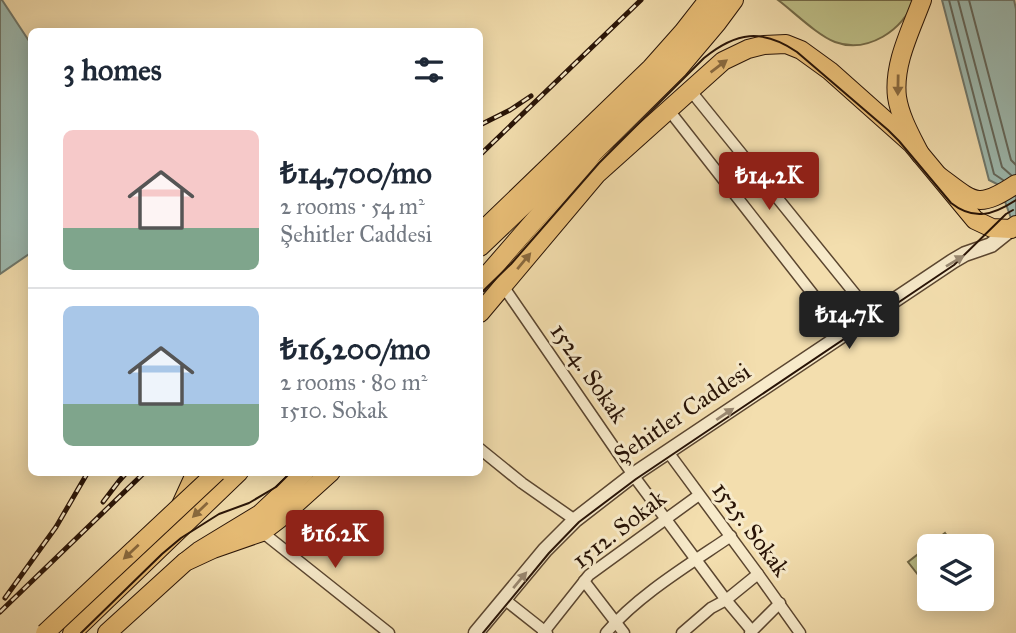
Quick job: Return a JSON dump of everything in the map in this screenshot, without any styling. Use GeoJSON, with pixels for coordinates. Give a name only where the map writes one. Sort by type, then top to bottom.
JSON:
{"type":"FeatureCollection","features":[{"type":"Feature","properties":{"kind":"main road"},"geometry":{"type":"LineString","coordinates":[[483,230],[651,68],[708,0]]}},
{"type":"Feature","properties":{"kind":"main road"},"geometry":{"type":"LineString","coordinates":[[483,244],[639,95],[723,0]]}},
{"type":"Feature","properties":{"kind":"main road"},"geometry":{"type":"LineString","coordinates":[[483,280],[593,153],[679,68],[734,0]]}},
{"type":"Feature","properties":{"kind":"main road"},"geometry":{"type":"LineString","coordinates":[[920,154],[906,126],[897,96],[897,76],[903,51],[922,0]]}},
{"type":"Feature","properties":{"kind":"main road"},"geometry":{"type":"LineString","coordinates":[[483,309],[597,174],[723,61],[764,45],[786,44],[801,50],[830,71],[903,136],[975,220],[992,228],[1014,227]]}},
{"type":"Feature","properties":{"kind":"main road"},"geometry":{"type":"LineString","coordinates":[[939,176],[973,199],[988,200],[1016,184]]}},
{"type":"Feature","properties":{"kind":"main road"},"geometry":{"type":"LineString","coordinates":[[161,547],[194,476]]}},
{"type":"Feature","properties":{"kind":"main road"},"geometry":{"type":"LineString","coordinates":[[45,633],[213,476]]}},
{"type":"Feature","properties":{"kind":"main road"},"geometry":{"type":"LineString","coordinates":[[72,633],[235,476]]}},
{"type":"Feature","properties":{"kind":"main road"},"geometry":{"type":"LineString","coordinates":[[107,633],[185,562],[261,514],[301,476]]}},
{"type":"Feature","properties":{"kind":"main road"},"geometry":{"type":"LineString","coordinates":[[185,562],[262,532],[327,476]]}},
{"type":"Feature","properties":{"kind":"street"},"geometry":{"type":"LineString","coordinates":[[690,90],[872,315]]}},
{"type":"Feature","properties":{"kind":"street"},"geometry":{"type":"LineString","coordinates":[[668,109],[844,334]]}},
{"type":"Feature","properties":{"kind":"street","name":"Şehitler Caddesi"},"geometry":{"type":"LineString","coordinates":[[476,633],[545,550],[575,520],[633,475],[956,259],[991,245],[1014,227]]}},
{"type":"Feature","properties":{"kind":"street","name":"1524. Sokak"},"geometry":{"type":"LineString","coordinates":[[503,286],[633,475],[751,632]]}},
{"type":"Feature","properties":{"kind":"street"},"geometry":{"type":"LineString","coordinates":[[483,451],[575,520]]}},
{"type":"Feature","properties":{"kind":"street","name":"1525. Sokak"},"geometry":{"type":"LineString","coordinates":[[668,452],[800,633]]}},
{"type":"Feature","properties":{"kind":"street","name":"1512. Sokak"},"geometry":{"type":"LineString","coordinates":[[545,632],[589,575],[699,495]]}},
{"type":"Feature","properties":{"kind":"street"},"geometry":{"type":"LineString","coordinates":[[262,532],[389,633]]}},
{"type":"Feature","properties":{"kind":"street"},"geometry":{"type":"LineString","coordinates":[[606,633],[672,576],[731,536]]}},
{"type":"Feature","properties":{"kind":"street"},"geometry":{"type":"LineString","coordinates":[[682,633],[758,574]]}},
{"type":"Feature","properties":{"kind":"street"},"geometry":{"type":"LineString","coordinates":[[584,581],[624,633]]}},
{"type":"Feature","properties":{"kind":"street"},"geometry":{"type":"LineString","coordinates":[[504,599],[545,632]]}},
{"type":"Feature","properties":{"kind":"street"},"geometry":{"type":"LineString","coordinates":[[751,632],[780,604]]}},
{"type":"Feature","properties":{"kind":"green space"},"geometry":{"type":"Polygon","coordinates":[[[778,0],[914,0],[902,21],[883,37],[859,45],[847,45],[821,34],[778,0]]]}},
{"type":"Feature","properties":{"kind":"green space"},"geometry":{"type":"Polygon","coordinates":[[[917,555],[917,574],[908,562],[917,555]]]}},
{"type":"Feature","properties":{"kind":"water"},"geometry":{"type":"Polygon","coordinates":[[[2,0],[28,39],[28,255],[0,274],[2,0]]]}},
{"type":"Feature","properties":{"kind":"water"},"geometry":{"type":"Polygon","coordinates":[[[942,0],[1014,0],[1016,232],[999,185],[989,180],[942,0]]]}},
{"type":"Feature","properties":{"kind":"tram line"},"geometry":{"type":"LineString","coordinates":[[483,291],[511,264],[599,163],[704,58],[727,43],[749,36],[772,39],[797,52],[888,130],[959,209],[984,214],[1016,200]]}},
{"type":"Feature","properties":{"kind":"tram line"},"geometry":{"type":"LineString","coordinates":[[483,633],[549,553],[579,522],[636,479],[954,265],[1013,210]]}},
{"type":"Feature","properties":{"kind":"tram line"},"geometry":{"type":"LineString","coordinates":[[81,633],[181,538],[219,514],[249,503],[276,487],[287,476]]}},
{"type":"Feature","properties":{"kind":"railway"},"geometry":{"type":"LineString","coordinates":[[483,152],[641,0]]}},
{"type":"Feature","properties":{"kind":"railway"},"geometry":{"type":"LineString","coordinates":[[483,124],[531,96]]}},
{"type":"Feature","properties":{"kind":"railway"},"geometry":{"type":"LineString","coordinates":[[5,598],[56,527],[86,476]]}},
{"type":"Feature","properties":{"kind":"railway"},"geometry":{"type":"LineString","coordinates":[[103,502],[123,476]]}},
{"type":"Feature","properties":{"kind":"railway"},"geometry":{"type":"LineString","coordinates":[[0,612],[141,476]]}}]}
